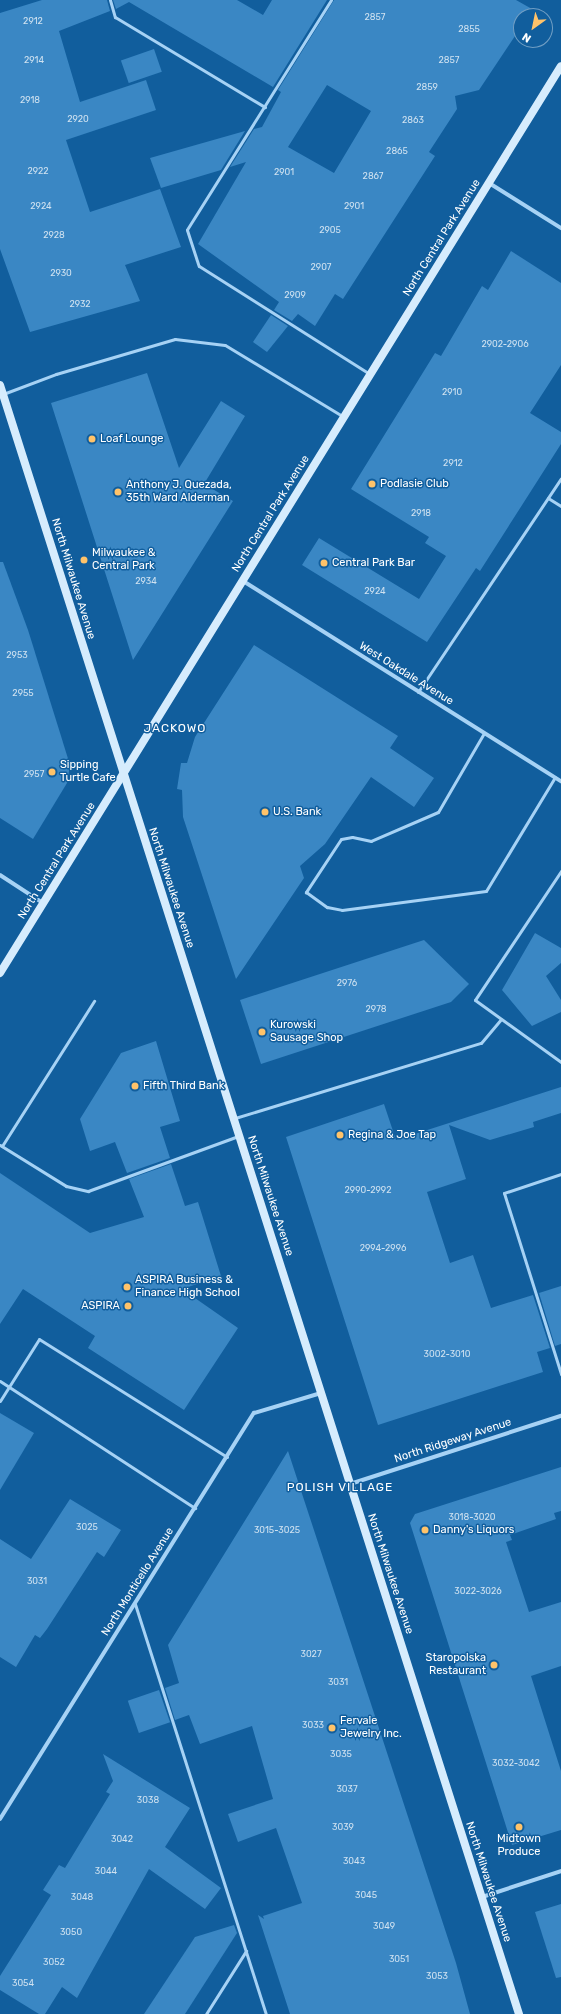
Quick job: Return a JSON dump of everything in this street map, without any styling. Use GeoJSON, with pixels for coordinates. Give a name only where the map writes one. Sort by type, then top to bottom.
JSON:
{"type":"FeatureCollection","features":[{"type":"Feature","properties":{"kind":"main road","name":"North Central Park Avenue"},"geometry":{"type":"LineString","coordinates":[[0,973],[561,66]]}},
{"type":"Feature","properties":{"kind":"main road","name":"North Milwaukee Avenue"},"geometry":{"type":"LineString","coordinates":[[0,385],[519,2014]]}},
{"type":"Feature","properties":{"kind":"street"},"geometry":{"type":"LineString","coordinates":[[489,182],[561,228]]}},
{"type":"Feature","properties":{"kind":"street","name":"West Oakdale Avenue"},"geometry":{"type":"LineString","coordinates":[[242,581],[561,781]]}},
{"type":"Feature","properties":{"kind":"street"},"geometry":{"type":"LineString","coordinates":[[0,875],[43,903]]}},
{"type":"Feature","properties":{"kind":"street","name":"North Monticello Avenue"},"geometry":{"type":"LineString","coordinates":[[0,1819],[254,1413],[321,1393]]}},
{"type":"Feature","properties":{"kind":"street","name":"North Ridgeway Avenue"},"geometry":{"type":"LineString","coordinates":[[350,1484],[561,1416]]}},
{"type":"Feature","properties":{"kind":"street"},"geometry":{"type":"LineString","coordinates":[[482,1897],[561,1871]]}},
{"type":"Feature","properties":{"kind":"lane"},"geometry":{"type":"LineString","coordinates":[[110,0],[115,17],[266,107]]}},
{"type":"Feature","properties":{"kind":"lane"},"geometry":{"type":"LineString","coordinates":[[331,0],[266,107],[187,230],[199,266],[370,374]]}},
{"type":"Feature","properties":{"kind":"lane"},"geometry":{"type":"LineString","coordinates":[[3,395],[56,374],[175,339],[225,345],[344,417]]}},
{"type":"Feature","properties":{"kind":"lane"},"geometry":{"type":"LineString","coordinates":[[418,692],[561,478]]}},
{"type":"Feature","properties":{"kind":"lane"},"geometry":{"type":"LineString","coordinates":[[548,498],[561,506]]}},
{"type":"Feature","properties":{"kind":"lane"},"geometry":{"type":"LineString","coordinates":[[484,733],[438,812],[371,842],[352,837],[341,839],[306,892],[327,907],[342,910],[486,891],[554,777]]}},
{"type":"Feature","properties":{"kind":"lane"},"geometry":{"type":"LineString","coordinates":[[561,871],[475,1000],[561,1062]]}},
{"type":"Feature","properties":{"kind":"lane"},"geometry":{"type":"LineString","coordinates":[[94,1002],[1,1145],[66,1186],[88,1191],[239,1136]]}},
{"type":"Feature","properties":{"kind":"lane"},"geometry":{"type":"LineString","coordinates":[[234,1119],[482,1043],[501,1019]]}},
{"type":"Feature","properties":{"kind":"lane"},"geometry":{"type":"LineString","coordinates":[[561,1174],[504,1193],[561,1374]]}},
{"type":"Feature","properties":{"kind":"lane"},"geometry":{"type":"LineString","coordinates":[[0,1401],[39,1339],[227,1457]]}},
{"type":"Feature","properties":{"kind":"lane"},"geometry":{"type":"LineString","coordinates":[[0,1381],[195,1508]]}},
{"type":"Feature","properties":{"kind":"lane"},"geometry":{"type":"LineString","coordinates":[[135,1604],[266,2014]]}},
{"type":"Feature","properties":{"kind":"lane"},"geometry":{"type":"LineString","coordinates":[[206,2014],[246,1951]]}},
{"type":"Feature","properties":{"kind":"building"},"geometry":{"type":"Polygon","coordinates":[[[42,0],[107,0],[110,11],[59,31],[80,102],[146,80],[156,110],[66,140],[90,212],[160,189],[181,247],[125,265],[140,301],[30,332],[0,249],[0,13],[42,0]]]}},
{"type":"Feature","properties":{"kind":"building"},"geometry":{"type":"Polygon","coordinates":[[[113,0],[237,0],[263,15],[272,0],[327,0],[273,87],[129,2],[116,9],[113,0]]]}},
{"type":"Feature","properties":{"kind":"building"},"geometry":{"type":"Polygon","coordinates":[[[334,0],[516,0],[530,8],[513,8],[513,39],[479,90],[455,96],[457,109],[429,152],[435,156],[343,299],[335,294],[315,326],[298,314],[292,321],[274,310],[279,302],[198,244],[246,162],[230,167],[254,129],[262,127],[281,92],[278,90],[334,0]],[[327,85],[288,147],[334,173],[371,111],[327,85]]]}},
{"type":"Feature","properties":{"kind":"building"},"geometry":{"type":"Polygon","coordinates":[[[154,49],[162,72],[129,83],[121,60],[154,49]]]}},
{"type":"Feature","properties":{"kind":"building"},"geometry":{"type":"Polygon","coordinates":[[[245,131],[221,170],[161,188],[150,158],[245,131]]]}},
{"type":"Feature","properties":{"kind":"building"},"geometry":{"type":"Polygon","coordinates":[[[511,251],[561,283],[561,365],[530,413],[561,432],[561,444],[480,571],[476,568],[427,642],[302,565],[319,538],[419,599],[446,556],[425,543],[429,537],[351,489],[435,353],[441,356],[482,286],[488,290],[511,251]]]}},
{"type":"Feature","properties":{"kind":"building"},"geometry":{"type":"Polygon","coordinates":[[[271,315],[288,326],[267,352],[253,342],[271,315]]]}},
{"type":"Feature","properties":{"kind":"building"},"geometry":{"type":"Polygon","coordinates":[[[147,373],[179,468],[221,401],[245,416],[204,484],[233,501],[133,660],[51,403],[147,373]]]}},
{"type":"Feature","properties":{"kind":"building"},"geometry":{"type":"Polygon","coordinates":[[[0,562],[3,562],[28,630],[70,765],[67,783],[33,839],[0,818],[0,562]]]}},
{"type":"Feature","properties":{"kind":"building","name":"U.S. Bank"},"geometry":{"type":"Polygon","coordinates":[[[254,645],[398,736],[390,748],[434,778],[414,807],[371,777],[325,844],[300,866],[304,878],[236,979],[183,817],[182,790],[177,789],[181,763],[187,763],[195,737],[254,645]]]}},
{"type":"Feature","properties":{"kind":"building"},"geometry":{"type":"Polygon","coordinates":[[[535,933],[561,948],[561,963],[546,976],[561,1000],[561,1012],[532,1026],[502,990],[535,933]]]}},
{"type":"Feature","properties":{"kind":"building"},"geometry":{"type":"Polygon","coordinates":[[[424,940],[469,984],[451,1002],[261,1064],[240,1000],[424,940]]]}},
{"type":"Feature","properties":{"kind":"building","name":"Fifth Third Bank"},"geometry":{"type":"Polygon","coordinates":[[[156,1041],[180,1121],[160,1127],[170,1158],[127,1173],[115,1142],[90,1151],[80,1119],[121,1053],[156,1041]]]}},
{"type":"Feature","properties":{"kind":"building"},"geometry":{"type":"Polygon","coordinates":[[[561,1087],[561,1113],[533,1122],[534,1127],[490,1140],[449,1125],[466,1179],[427,1192],[450,1263],[473,1255],[491,1308],[533,1295],[550,1348],[537,1352],[543,1372],[378,1425],[286,1137],[384,1104],[396,1140],[561,1087]]]}},
{"type":"Feature","properties":{"kind":"building","name":"ASPIRA"},"geometry":{"type":"Polygon","coordinates":[[[171,1164],[185,1206],[198,1202],[221,1276],[182,1289],[238,1328],[184,1410],[88,1348],[95,1336],[23,1289],[0,1324],[0,1173],[90,1233],[144,1217],[129,1179],[171,1164]]]}},
{"type":"Feature","properties":{"kind":"building"},"geometry":{"type":"Polygon","coordinates":[[[561,1286],[561,1344],[555,1346],[539,1293],[561,1286]]]}},
{"type":"Feature","properties":{"kind":"building"},"geometry":{"type":"Polygon","coordinates":[[[0,1413],[34,1433],[0,1490],[0,1413]]]}},
{"type":"Feature","properties":{"kind":"building"},"geometry":{"type":"Polygon","coordinates":[[[288,1451],[456,1963],[470,2014],[290,2014],[258,1915],[264,1919],[263,1916],[302,1903],[276,1828],[238,1842],[228,1814],[273,1799],[252,1726],[200,1744],[189,1715],[175,1720],[165,1688],[179,1683],[168,1645],[288,1451]]]}},
{"type":"Feature","properties":{"kind":"building"},"geometry":{"type":"Polygon","coordinates":[[[561,1467],[561,1511],[554,1513],[556,1519],[510,1535],[512,1540],[506,1542],[529,1612],[561,1602],[561,1666],[531,1676],[561,1771],[561,1830],[512,1845],[410,1523],[415,1514],[561,1467]]]}},
{"type":"Feature","properties":{"kind":"building"},"geometry":{"type":"Polygon","coordinates":[[[70,1499],[121,1530],[104,1557],[97,1552],[47,1629],[40,1638],[35,1635],[16,1667],[0,1657],[0,1539],[31,1559],[70,1499]]]}},
{"type":"Feature","properties":{"kind":"building"},"geometry":{"type":"Polygon","coordinates":[[[159,1690],[170,1722],[139,1733],[128,1701],[159,1690]]]}},
{"type":"Feature","properties":{"kind":"building"},"geometry":{"type":"Polygon","coordinates":[[[103,1754],[190,1808],[165,1847],[221,1888],[205,1909],[149,1869],[77,1998],[62,1987],[45,2014],[39,2014],[0,1990],[0,1976],[51,1895],[43,1890],[59,1865],[65,1868],[110,1794],[106,1792],[113,1781],[103,1754]]]}},
{"type":"Feature","properties":{"kind":"building"},"geometry":{"type":"Polygon","coordinates":[[[561,1904],[561,1977],[556,1978],[535,1912],[561,1904]]]}},
{"type":"Feature","properties":{"kind":"building"},"geometry":{"type":"Polygon","coordinates":[[[234,1925],[237,1933],[185,2014],[144,2014],[195,1937],[234,1925]]]}},
{"type":"Feature","properties":{"kind":"place","name":"Loaf Lounge"},"geometry":{"type":"Point","coordinates":[92,439]}},
{"type":"Feature","properties":{"kind":"place","name":"Podlasie Club"},"geometry":{"type":"Point","coordinates":[372,484]}},
{"type":"Feature","properties":{"kind":"place","name":"Anthony J. Quezada, 35th Ward Alderman"},"geometry":{"type":"Point","coordinates":[118,492]}},
{"type":"Feature","properties":{"kind":"place","name":"Milwaukee & Central Park"},"geometry":{"type":"Point","coordinates":[84,560]}},
{"type":"Feature","properties":{"kind":"place","name":"Central Park Bar"},"geometry":{"type":"Point","coordinates":[324,563]}},
{"type":"Feature","properties":{"kind":"place","name":"Sipping Turtle Cafe"},"geometry":{"type":"Point","coordinates":[52,772]}},
{"type":"Feature","properties":{"kind":"place","name":"U.S. Bank"},"geometry":{"type":"Point","coordinates":[265,812]}},
{"type":"Feature","properties":{"kind":"place","name":"Kurowski Sausage Shop"},"geometry":{"type":"Point","coordinates":[262,1032]}},
{"type":"Feature","properties":{"kind":"place","name":"Fifth Third Bank"},"geometry":{"type":"Point","coordinates":[135,1086]}},
{"type":"Feature","properties":{"kind":"place","name":"Regina & Joe Tap"},"geometry":{"type":"Point","coordinates":[340,1135]}},
{"type":"Feature","properties":{"kind":"place","name":"ASPIRA Business & Finance High School"},"geometry":{"type":"Point","coordinates":[127,1287]}},
{"type":"Feature","properties":{"kind":"place","name":"ASPIRA"},"geometry":{"type":"Point","coordinates":[128,1306]}},
{"type":"Feature","properties":{"kind":"place","name":"Danny's Liquors"},"geometry":{"type":"Point","coordinates":[425,1530]}},
{"type":"Feature","properties":{"kind":"place","name":"Staropolska Restaurant"},"geometry":{"type":"Point","coordinates":[494,1665]}},
{"type":"Feature","properties":{"kind":"place","name":"Fervale Jewelry Inc."},"geometry":{"type":"Point","coordinates":[332,1728]}},
{"type":"Feature","properties":{"kind":"place","name":"Midtown Produce"},"geometry":{"type":"Point","coordinates":[519,1827]}},
{"type":"Feature","properties":{"kind":"district","name":"JACKOWO"},"geometry":{"type":"Point","coordinates":[175,729]}},
{"type":"Feature","properties":{"kind":"district","name":"POLISH VILLAGE"},"geometry":{"type":"Point","coordinates":[340,1488]}}]}
